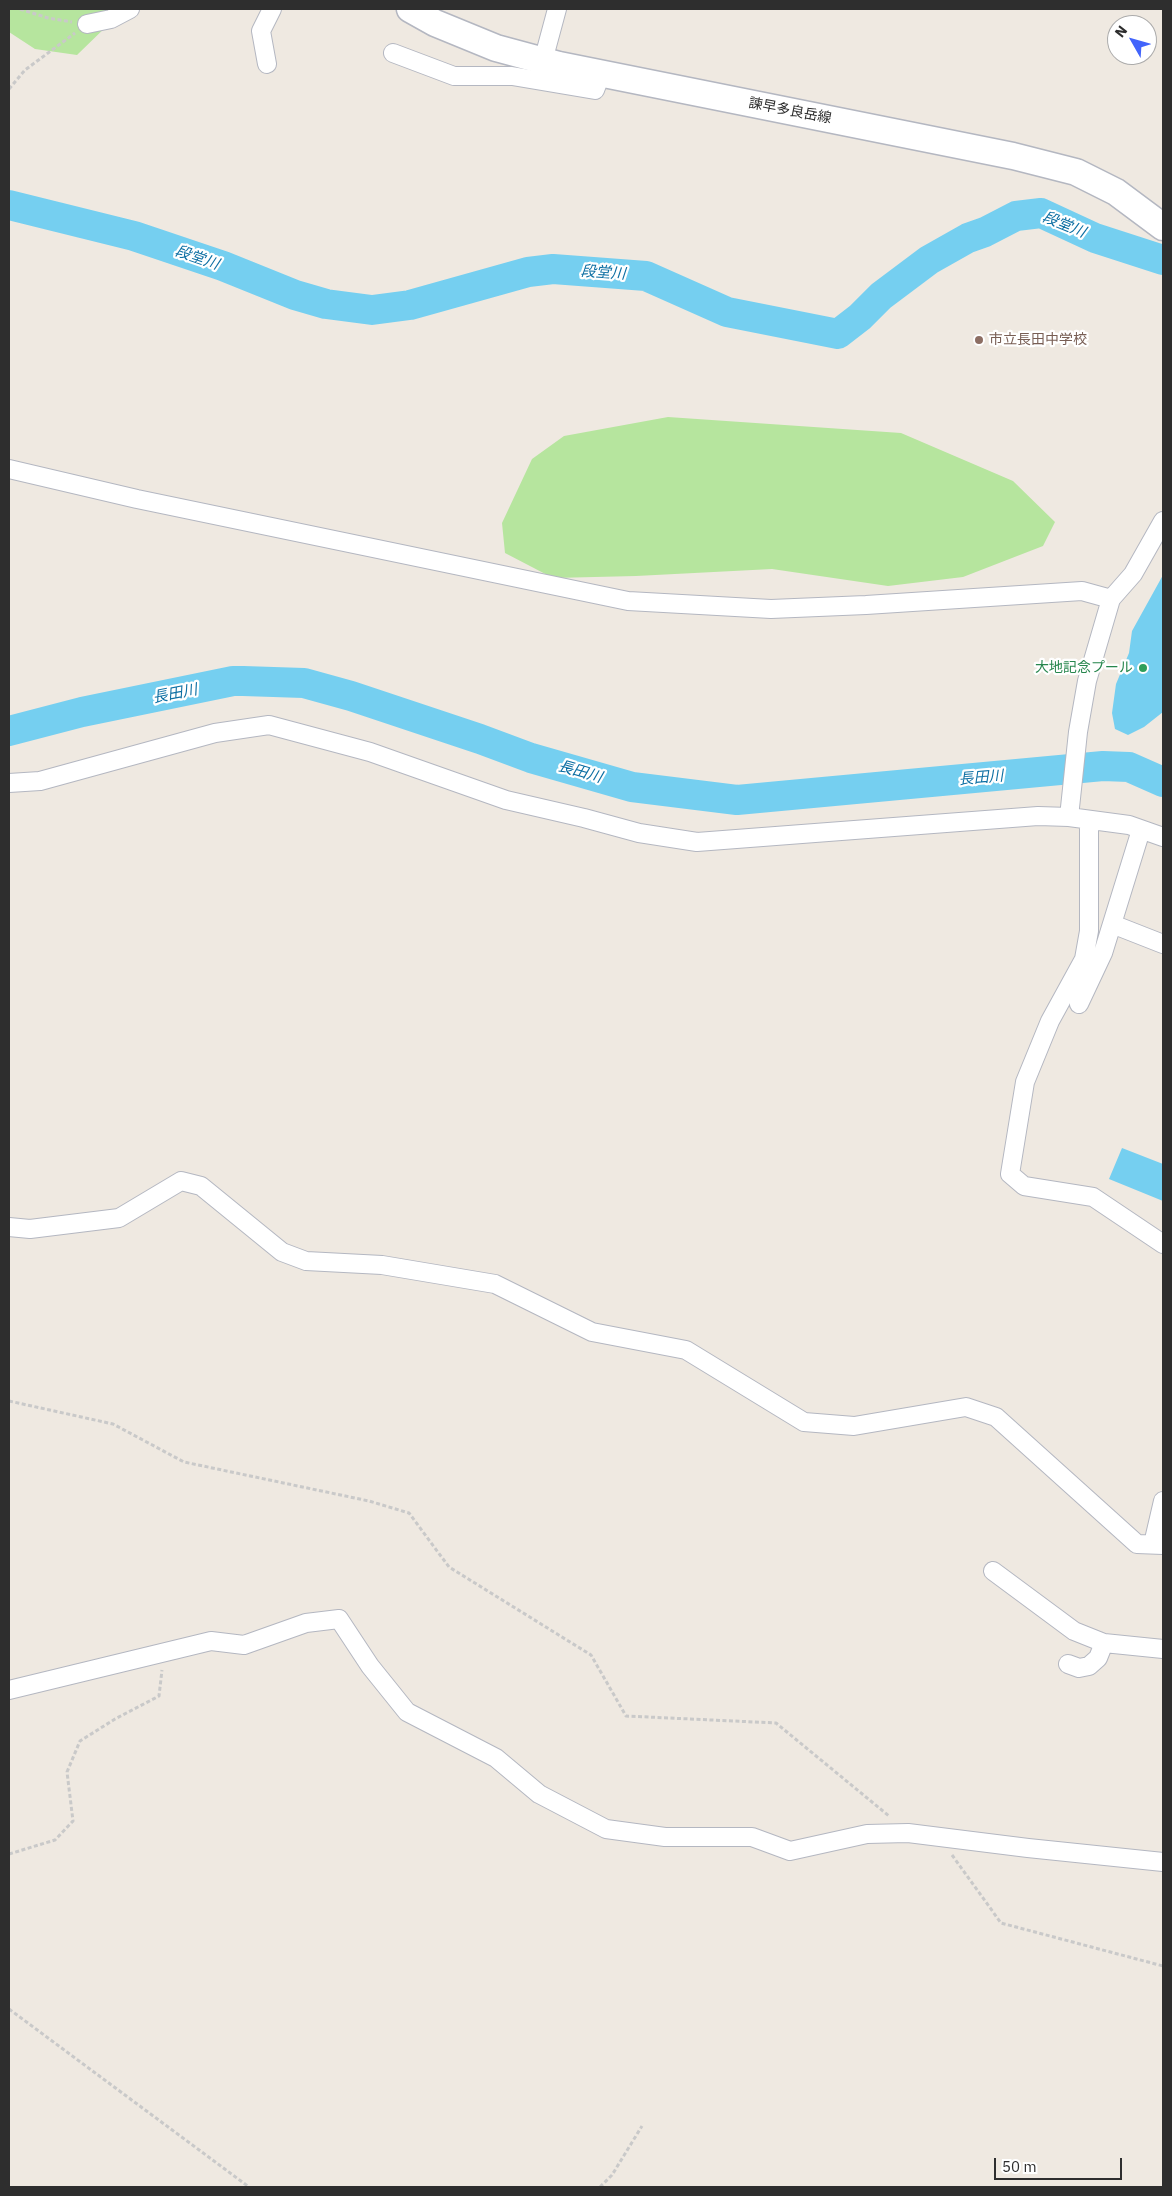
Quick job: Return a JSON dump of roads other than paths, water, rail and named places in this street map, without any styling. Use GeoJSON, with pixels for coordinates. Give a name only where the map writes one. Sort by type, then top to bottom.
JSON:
{"type":"FeatureCollection","features":[{"type":"Feature","properties":{"kind":"main road","name":"諫早多良岳線"},"geometry":{"type":"LineString","coordinates":[[410,9],[434,23],[496,48],[543,61],[1013,156],[1076,172],[1116,192],[1163,227]]}},
{"type":"Feature","properties":{"kind":"street"},"geometry":{"type":"LineString","coordinates":[[87,24],[111,19],[130,9]]}},
{"type":"Feature","properties":{"kind":"street"},"geometry":{"type":"LineString","coordinates":[[267,64],[261,31],[272,9]]}},
{"type":"Feature","properties":{"kind":"street"},"geometry":{"type":"LineString","coordinates":[[543,61],[557,9]]}},
{"type":"Feature","properties":{"kind":"street"},"geometry":{"type":"LineString","coordinates":[[392,53],[454,76],[512,76],[595,90],[602,74]]}},
{"type":"Feature","properties":{"kind":"street"},"geometry":{"type":"LineString","coordinates":[[9,469],[137,499],[628,601],[771,609],[866,605],[1082,590],[1111,600]]}},
{"type":"Feature","properties":{"kind":"street"},"geometry":{"type":"LineString","coordinates":[[1070,810],[1078,732],[1087,681],[1111,600],[1134,574],[1163,521]]}},
{"type":"Feature","properties":{"kind":"street"},"geometry":{"type":"LineString","coordinates":[[9,783],[40,781],[215,733],[269,725],[370,752],[506,800],[584,818],[639,834],[696,842],[1038,816],[1070,810],[1089,820],[1128,825],[1163,837]]}},
{"type":"Feature","properties":{"kind":"street"},"geometry":{"type":"LineString","coordinates":[[1089,820],[1089,931],[1084,959],[1050,1021],[1025,1082],[1010,1174],[1024,1186],[1093,1197],[1163,1244]]}},
{"type":"Feature","properties":{"kind":"street"},"geometry":{"type":"LineString","coordinates":[[1079,1004],[1103,953],[1141,830]]}},
{"type":"Feature","properties":{"kind":"street"},"geometry":{"type":"LineString","coordinates":[[1112,924],[1163,944]]}},
{"type":"Feature","properties":{"kind":"street"},"geometry":{"type":"LineString","coordinates":[[9,1227],[30,1229],[119,1218],[181,1182],[201,1186],[282,1252],[306,1261],[382,1265],[496,1284],[592,1332],[686,1350],[804,1422],[854,1426],[966,1407],[996,1417],[1137,1544],[1158,1545],[1163,1501]]}},
{"type":"Feature","properties":{"kind":"street"},"geometry":{"type":"LineString","coordinates":[[993,1571],[1074,1631],[1104,1644],[1163,1649]]}},
{"type":"Feature","properties":{"kind":"street"},"geometry":{"type":"LineString","coordinates":[[9,1690],[212,1641],[244,1645],[306,1623],[339,1620],[370,1666],[407,1712],[496,1758],[539,1794],[606,1829],[665,1837],[752,1837],[790,1851],[867,1834],[908,1833],[1163,1862]]}},
{"type":"Feature","properties":{"kind":"street"},"geometry":{"type":"LineString","coordinates":[[1068,1664],[1079,1668],[1089,1666],[1098,1658],[1104,1644]]}},
{"type":"Feature","properties":{"kind":"water","name":"大地記念プール"},"geometry":{"type":"Polygon","coordinates":[[[1163,575],[1163,712],[1144,727],[1128,735],[1115,729],[1112,713],[1116,684],[1129,653],[1132,631],[1163,575]]]}},
{"type":"Feature","properties":{"kind":"water"},"geometry":{"type":"Polygon","coordinates":[[[1122,1148],[1163,1164],[1163,1201],[1109,1179],[1122,1148]]]}},
{"type":"Feature","properties":{"kind":"waterway","name":"段堂川"},"geometry":{"type":"LineString","coordinates":[[9,205],[134,236],[223,266],[295,295],[326,304],[372,310],[410,305],[528,272],[553,269],[646,276],[727,312],[838,334],[860,317],[881,296],[929,260],[968,238],[985,232],[1016,216],[1041,213],[1095,238],[1163,260]]}},
{"type":"Feature","properties":{"kind":"waterway","name":"長田川"},"geometry":{"type":"LineString","coordinates":[[9,731],[82,712],[233,681],[304,683],[351,696],[531,758],[632,787],[737,800],[1103,766],[1129,767],[1163,782]]}},
{"type":"Feature","properties":{"kind":"place","name":"市立長田中学校"},"geometry":{"type":"Point","coordinates":[979,340]}},
{"type":"Feature","properties":{"kind":"place","name":"大地記念プール"},"geometry":{"type":"Point","coordinates":[1143,668]}}]}
